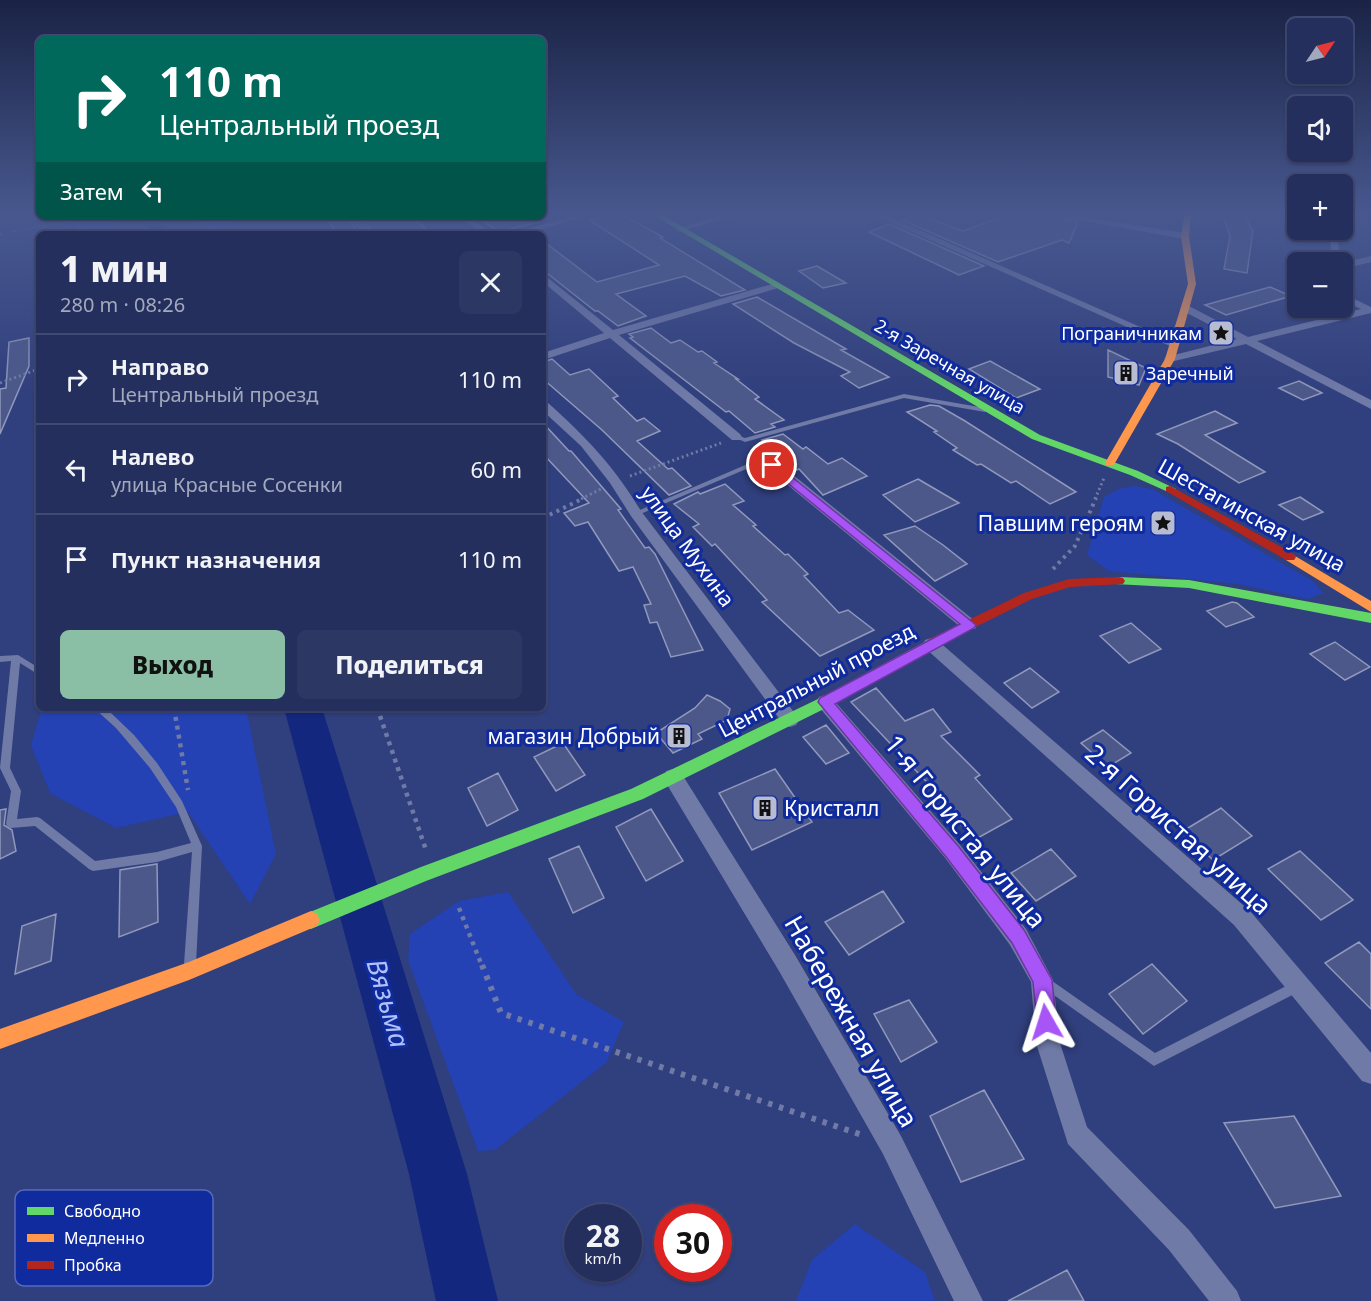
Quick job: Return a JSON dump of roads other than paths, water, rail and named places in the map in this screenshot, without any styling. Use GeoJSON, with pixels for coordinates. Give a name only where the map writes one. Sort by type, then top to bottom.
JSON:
{"type":"FeatureCollection","features":[{"type":"Feature","properties":{"kind":"street","name":"2-я Заречная улица"},"geometry":{"type":"LineString","coordinates":[[754,274],[1036,437],[1066,450],[1110,463]]}},
{"type":"Feature","properties":{"kind":"street"},"geometry":{"type":"LineString","coordinates":[[1013,274],[1174,344]]}},
{"type":"Feature","properties":{"kind":"street"},"geometry":{"type":"LineString","coordinates":[[1110,463],[1170,359],[1192,284],[1190,274]]}},
{"type":"Feature","properties":{"kind":"street"},"geometry":{"type":"LineString","coordinates":[[546,280],[736,437]]}},
{"type":"Feature","properties":{"kind":"street"},"geometry":{"type":"LineString","coordinates":[[546,356],[611,334],[775,286]]}},
{"type":"Feature","properties":{"kind":"street"},"geometry":{"type":"LineString","coordinates":[[1353,301],[1371,310]]}},
{"type":"Feature","properties":{"kind":"street"},"geometry":{"type":"LineString","coordinates":[[1185,308],[1371,405]]}},
{"type":"Feature","properties":{"kind":"street"},"geometry":{"type":"LineString","coordinates":[[1170,359],[1371,310]]}},
{"type":"Feature","properties":{"kind":"street","name":"улица Мухина"},"geometry":{"type":"LineString","coordinates":[[546,408],[585,443],[616,482],[636,513],[790,720]]}},
{"type":"Feature","properties":{"kind":"street","name":"Шестагинская улица"},"geometry":{"type":"LineString","coordinates":[[1110,463],[1169,489],[1226,520],[1371,607]]}},
{"type":"Feature","properties":{"kind":"street"},"geometry":{"type":"LineString","coordinates":[[772,465],[969,625]]}},
{"type":"Feature","properties":{"kind":"street","name":"Центральный проезд"},"geometry":{"type":"LineString","coordinates":[[189,971],[421,875],[637,794],[790,720],[931,644],[1028,596],[1069,583],[1118,581],[1189,584],[1371,618]]}},
{"type":"Feature","properties":{"kind":"street"},"geometry":{"type":"LineString","coordinates":[[1311,606],[1334,599],[1342,589]]}},
{"type":"Feature","properties":{"kind":"street","name":"2-я Гористая улица"},"geometry":{"type":"LineString","coordinates":[[931,644],[1242,918],[1371,1072]]}},
{"type":"Feature","properties":{"kind":"street","name":"1-я Гористая улица"},"geometry":{"type":"LineString","coordinates":[[825,702],[953,852],[1018,937],[1042,980],[1048,1043],[1077,1135],[1179,1240],[1227,1301]]}},
{"type":"Feature","properties":{"kind":"street","name":"Набережная улица"},"geometry":{"type":"LineString","coordinates":[[673,777],[786,963],[892,1145],[969,1301]]}},
{"type":"Feature","properties":{"kind":"street"},"geometry":{"type":"LineString","coordinates":[[0,1039],[189,971]]}},
{"type":"Feature","properties":{"kind":"lane"},"geometry":{"type":"LineString","coordinates":[[736,437],[745,440],[904,396],[992,411]]}},
{"type":"Feature","properties":{"kind":"lane"},"geometry":{"type":"LineString","coordinates":[[636,513],[757,462],[772,465]]}},
{"type":"Feature","properties":{"kind":"lane"},"geometry":{"type":"LineString","coordinates":[[16,658],[5,768],[16,791],[11,824],[37,821],[93,866],[157,857],[197,846]]}},
{"type":"Feature","properties":{"kind":"lane"},"geometry":{"type":"LineString","coordinates":[[0,659],[16,658],[36,670]]}},
{"type":"Feature","properties":{"kind":"lane"},"geometry":{"type":"LineString","coordinates":[[103,711],[145,755],[178,803],[197,846],[189,971]]}},
{"type":"Feature","properties":{"kind":"lane"},"geometry":{"type":"LineString","coordinates":[[1042,980],[1154,1060],[1298,986]]}},
{"type":"Feature","properties":{"kind":"waterway","name":"Вязьма"},"geometry":{"type":"LineString","coordinates":[[304,711],[438,1174],[467,1301]]}},
{"type":"Feature","properties":{"kind":"place","name":"Пограничникам"},"geometry":{"type":"Point","coordinates":[1221,333]}},
{"type":"Feature","properties":{"kind":"place","name":"Заречный"},"geometry":{"type":"Point","coordinates":[1126,373]}},
{"type":"Feature","properties":{"kind":"place","name":"Павшим героям"},"geometry":{"type":"Point","coordinates":[1163,523]}},
{"type":"Feature","properties":{"kind":"place","name":"магазин Добрый"},"geometry":{"type":"Point","coordinates":[679,736]}},
{"type":"Feature","properties":{"kind":"place","name":"Кристалл"},"geometry":{"type":"Point","coordinates":[765,808]}}]}
